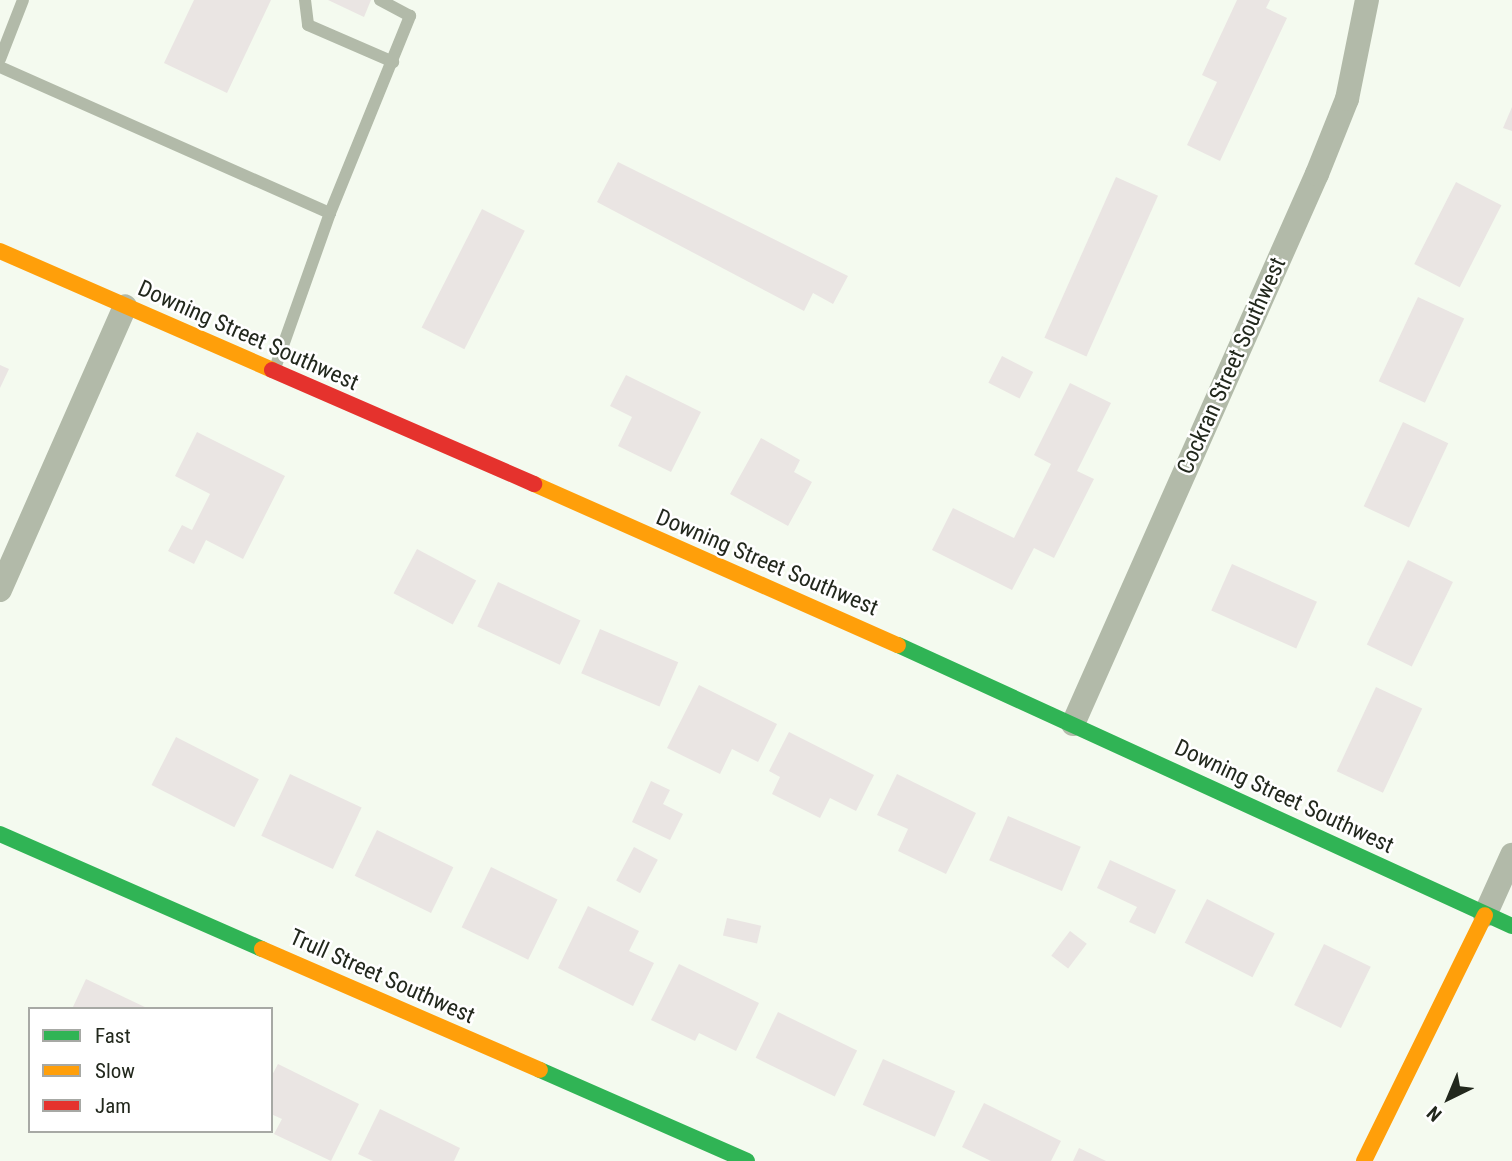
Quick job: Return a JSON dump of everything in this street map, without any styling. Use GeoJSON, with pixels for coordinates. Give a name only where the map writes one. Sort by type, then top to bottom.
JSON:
{"type":"FeatureCollection","features":[{"type":"Feature","properties":{"kind":"street","name":"Cockran Street Southwest"},"geometry":{"type":"LineString","coordinates":[[1073,724],[1348,99],[1367,0]]}},
{"type":"Feature","properties":{"kind":"street","name":"Downing Street Southwest"},"geometry":{"type":"LineString","coordinates":[[0,251],[1073,724],[1512,926]]}},
{"type":"Feature","properties":{"kind":"street"},"geometry":{"type":"LineString","coordinates":[[0,590],[125,306]]}},
{"type":"Feature","properties":{"kind":"street","name":"Trull Street Southwest"},"geometry":{"type":"LineString","coordinates":[[0,834],[747,1161]]}},
{"type":"Feature","properties":{"kind":"street"},"geometry":{"type":"LineString","coordinates":[[1364,1161],[1512,855]]}},
{"type":"Feature","properties":{"kind":"lane"},"geometry":{"type":"LineString","coordinates":[[0,59],[23,0]]}},
{"type":"Feature","properties":{"kind":"lane"},"geometry":{"type":"LineString","coordinates":[[305,0],[308,25],[393,62]]}},
{"type":"Feature","properties":{"kind":"lane"},"geometry":{"type":"LineString","coordinates":[[274,372],[330,214],[410,16],[380,0]]}},
{"type":"Feature","properties":{"kind":"lane"},"geometry":{"type":"LineString","coordinates":[[0,66],[330,214]]}},
{"type":"Feature","properties":{"kind":"building"},"geometry":{"type":"Polygon","coordinates":[[[194,0],[271,0],[227,93],[164,63],[194,0]]]}},
{"type":"Feature","properties":{"kind":"building"},"geometry":{"type":"Polygon","coordinates":[[[328,0],[371,0],[364,17],[328,0]]]}},
{"type":"Feature","properties":{"kind":"building"},"geometry":{"type":"Polygon","coordinates":[[[1237,0],[1270,0],[1266,8],[1287,18],[1220,161],[1187,145],[1217,82],[1202,75],[1237,0]]]}},
{"type":"Feature","properties":{"kind":"building"},"geometry":{"type":"Polygon","coordinates":[[[1512,107],[1512,131],[1503,128],[1512,107]]]}},
{"type":"Feature","properties":{"kind":"building"},"geometry":{"type":"Polygon","coordinates":[[[618,162],[848,276],[833,304],[813,293],[804,311],[597,202],[618,162]]]}},
{"type":"Feature","properties":{"kind":"building"},"geometry":{"type":"Polygon","coordinates":[[[1116,177],[1158,196],[1086,356],[1044,338],[1116,177]]]}},
{"type":"Feature","properties":{"kind":"building"},"geometry":{"type":"Polygon","coordinates":[[[1456,182],[1501,205],[1460,287],[1414,264],[1456,182]]]}},
{"type":"Feature","properties":{"kind":"building"},"geometry":{"type":"Polygon","coordinates":[[[482,209],[525,231],[464,349],[422,328],[482,209]]]}},
{"type":"Feature","properties":{"kind":"building"},"geometry":{"type":"Polygon","coordinates":[[[1418,297],[1464,319],[1425,403],[1379,381],[1418,297]]]}},
{"type":"Feature","properties":{"kind":"building"},"geometry":{"type":"Polygon","coordinates":[[[1002,356],[1033,372],[1020,399],[988,383],[1002,356]]]}},
{"type":"Feature","properties":{"kind":"building"},"geometry":{"type":"Polygon","coordinates":[[[0,365],[9,369],[0,388],[0,365]]]}},
{"type":"Feature","properties":{"kind":"building"},"geometry":{"type":"Polygon","coordinates":[[[626,375],[701,412],[671,472],[618,446],[632,417],[610,406],[626,375]]]}},
{"type":"Feature","properties":{"kind":"building"},"geometry":{"type":"Polygon","coordinates":[[[1070,383],[1111,403],[1077,471],[1094,479],[1054,558],[1034,548],[1012,590],[932,550],[953,508],[1014,538],[1051,464],[1034,455],[1070,383]]]}},
{"type":"Feature","properties":{"kind":"building"},"geometry":{"type":"Polygon","coordinates":[[[1403,422],[1448,443],[1409,527],[1364,506],[1403,422]]]}},
{"type":"Feature","properties":{"kind":"building"},"geometry":{"type":"Polygon","coordinates":[[[197,432],[285,476],[243,559],[206,540],[194,564],[168,551],[182,525],[192,530],[210,494],[175,476],[197,432]]]}},
{"type":"Feature","properties":{"kind":"building"},"geometry":{"type":"Polygon","coordinates":[[[761,438],[800,460],[794,472],[812,482],[788,526],[730,494],[761,438]]]}},
{"type":"Feature","properties":{"kind":"building"},"geometry":{"type":"Polygon","coordinates":[[[417,549],[476,580],[453,625],[394,593],[417,549]]]}},
{"type":"Feature","properties":{"kind":"building"},"geometry":{"type":"Polygon","coordinates":[[[1408,560],[1453,582],[1412,666],[1367,644],[1408,560]]]}},
{"type":"Feature","properties":{"kind":"building"},"geometry":{"type":"Polygon","coordinates":[[[1232,564],[1317,602],[1296,648],[1211,611],[1232,564]]]}},
{"type":"Feature","properties":{"kind":"building"},"geometry":{"type":"Polygon","coordinates":[[[498,582],[580,620],[560,665],[477,626],[498,582]]]}},
{"type":"Feature","properties":{"kind":"building"},"geometry":{"type":"Polygon","coordinates":[[[600,629],[678,662],[659,706],[581,673],[600,629]]]}},
{"type":"Feature","properties":{"kind":"building"},"geometry":{"type":"Polygon","coordinates":[[[699,685],[777,724],[758,762],[732,749],[720,774],[667,748],[699,685]]]}},
{"type":"Feature","properties":{"kind":"building"},"geometry":{"type":"Polygon","coordinates":[[[1376,687],[1422,709],[1383,793],[1337,771],[1376,687]]]}},
{"type":"Feature","properties":{"kind":"building"},"geometry":{"type":"Polygon","coordinates":[[[789,732],[874,775],[856,811],[830,798],[820,818],[772,794],[780,777],[769,771],[789,732]]]}},
{"type":"Feature","properties":{"kind":"building"},"geometry":{"type":"Polygon","coordinates":[[[176,737],[259,779],[234,827],[151,785],[176,737]]]}},
{"type":"Feature","properties":{"kind":"building"},"geometry":{"type":"Polygon","coordinates":[[[290,774],[362,807],[333,869],[261,836],[290,774]]]}},
{"type":"Feature","properties":{"kind":"building"},"geometry":{"type":"Polygon","coordinates":[[[897,774],[976,813],[946,874],[898,851],[908,829],[877,815],[897,774]]]}},
{"type":"Feature","properties":{"kind":"building"},"geometry":{"type":"Polygon","coordinates":[[[651,781],[670,790],[663,804],[683,814],[670,840],[632,822],[651,781]]]}},
{"type":"Feature","properties":{"kind":"building"},"geometry":{"type":"Polygon","coordinates":[[[1008,816],[1081,847],[1062,891],[989,860],[1008,816]]]}},
{"type":"Feature","properties":{"kind":"building"},"geometry":{"type":"Polygon","coordinates":[[[377,830],[453,867],[431,913],[355,876],[377,830]]]}},
{"type":"Feature","properties":{"kind":"building"},"geometry":{"type":"Polygon","coordinates":[[[634,847],[658,860],[640,893],[616,881],[634,847]]]}},
{"type":"Feature","properties":{"kind":"building"},"geometry":{"type":"Polygon","coordinates":[[[1110,860],[1176,890],[1155,934],[1129,922],[1137,907],[1097,888],[1110,860]]]}},
{"type":"Feature","properties":{"kind":"building"},"geometry":{"type":"Polygon","coordinates":[[[491,867],[558,899],[528,960],[462,927],[491,867]]]}},
{"type":"Feature","properties":{"kind":"building"},"geometry":{"type":"Polygon","coordinates":[[[1207,899],[1275,934],[1252,977],[1185,943],[1207,899]]]}},
{"type":"Feature","properties":{"kind":"building"},"geometry":{"type":"Polygon","coordinates":[[[588,906],[639,931],[629,951],[654,963],[633,1006],[558,968],[588,906]]]}},
{"type":"Feature","properties":{"kind":"building"},"geometry":{"type":"Polygon","coordinates":[[[727,918],[761,926],[757,943],[723,936],[727,918]]]}},
{"type":"Feature","properties":{"kind":"building"},"geometry":{"type":"Polygon","coordinates":[[[1070,931],[1087,944],[1068,968],[1051,956],[1070,931]]]}},
{"type":"Feature","properties":{"kind":"building"},"geometry":{"type":"Polygon","coordinates":[[[1324,944],[1371,967],[1341,1028],[1294,1005],[1324,944]]]}},
{"type":"Feature","properties":{"kind":"building"},"geometry":{"type":"Polygon","coordinates":[[[679,964],[759,1003],[736,1051],[699,1033],[695,1041],[651,1020],[679,964]]]}},
{"type":"Feature","properties":{"kind":"building"},"geometry":{"type":"Polygon","coordinates":[[[86,979],[145,1007],[73,1007],[86,979]]]}},
{"type":"Feature","properties":{"kind":"building"},"geometry":{"type":"Polygon","coordinates":[[[778,1012],[857,1051],[835,1096],[756,1058],[778,1012]]]}},
{"type":"Feature","properties":{"kind":"building"},"geometry":{"type":"Polygon","coordinates":[[[883,1059],[955,1091],[935,1137],[863,1105],[883,1059]]]}},
{"type":"Feature","properties":{"kind":"building"},"geometry":{"type":"Polygon","coordinates":[[[278,1064],[359,1104],[331,1161],[274,1134],[282,1119],[273,1115],[273,1073],[278,1064]]]}},
{"type":"Feature","properties":{"kind":"building"},"geometry":{"type":"Polygon","coordinates":[[[984,1103],[1061,1141],[1051,1161],[991,1161],[962,1147],[984,1103]]]}},
{"type":"Feature","properties":{"kind":"building"},"geometry":{"type":"Polygon","coordinates":[[[380,1109],[460,1148],[454,1161],[373,1161],[358,1154],[380,1109]]]}},
{"type":"Feature","properties":{"kind":"building"},"geometry":{"type":"Polygon","coordinates":[[[1079,1148],[1106,1161],[1073,1161],[1079,1148]]]}},
{"type":"Feature","properties":{"kind":"traffic: fast"},"geometry":{"type":"LineString","coordinates":[[898,645],[1512,926]]}},
{"type":"Feature","properties":{"kind":"traffic: fast"},"geometry":{"type":"LineString","coordinates":[[0,834],[262,949]]}},
{"type":"Feature","properties":{"kind":"traffic: fast"},"geometry":{"type":"LineString","coordinates":[[540,1070],[747,1161]]}},
{"type":"Feature","properties":{"kind":"traffic: slow"},"geometry":{"type":"LineString","coordinates":[[0,251],[272,370]]}},
{"type":"Feature","properties":{"kind":"traffic: slow"},"geometry":{"type":"LineString","coordinates":[[534,484],[898,645]]}},
{"type":"Feature","properties":{"kind":"traffic: slow"},"geometry":{"type":"LineString","coordinates":[[1364,1161],[1485,915]]}},
{"type":"Feature","properties":{"kind":"traffic: slow"},"geometry":{"type":"LineString","coordinates":[[262,949],[540,1070]]}},
{"type":"Feature","properties":{"kind":"traffic: jam"},"geometry":{"type":"LineString","coordinates":[[272,370],[534,484]]}}]}
